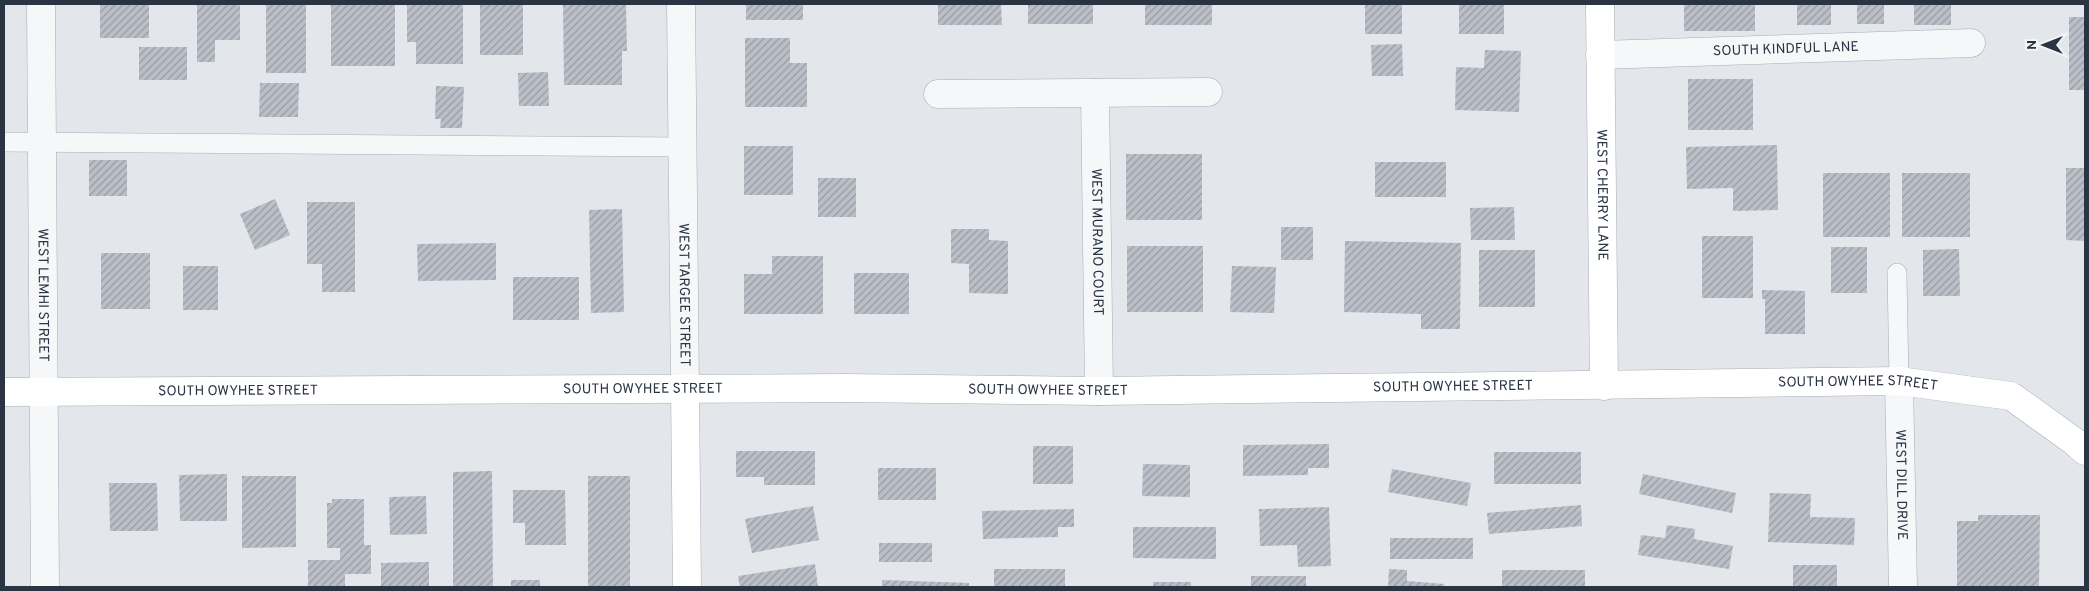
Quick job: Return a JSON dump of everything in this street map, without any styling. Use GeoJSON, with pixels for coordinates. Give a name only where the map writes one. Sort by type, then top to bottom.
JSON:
{"type":"FeatureCollection","features":[{"type":"Feature","properties":{"kind":"street","name":"WEST LEMHI STREET"},"geometry":{"type":"LineString","coordinates":[[41,4],[45,587]]}},
{"type":"Feature","properties":{"kind":"street","name":"WEST TARGEE STREET"},"geometry":{"type":"LineString","coordinates":[[681,4],[686,587]]}},
{"type":"Feature","properties":{"kind":"street","name":"WEST CHERRY LANE"},"geometry":{"type":"LineString","coordinates":[[1600,4],[1604,386]]}},
{"type":"Feature","properties":{"kind":"street","name":"SOUTH KINDFUL LANE"},"geometry":{"type":"LineString","coordinates":[[1600,55],[1971,43]]}},
{"type":"Feature","properties":{"kind":"street"},"geometry":{"type":"LineString","coordinates":[[938,94],[1208,92]]}},
{"type":"Feature","properties":{"kind":"street","name":"WEST MURANO COURT"},"geometry":{"type":"LineString","coordinates":[[1095,93],[1099,391]]}},
{"type":"Feature","properties":{"kind":"street","name":"SOUTH OWYHEE STREET"},"geometry":{"type":"LineString","coordinates":[[4,392],[685,388],[1099,391],[1367,386],[1604,386],[1899,381],[2011,396],[2082,441]]}},
{"type":"Feature","properties":{"kind":"street","name":"WEST DILL DRIVE"},"geometry":{"type":"LineString","coordinates":[[1899,381],[1903,587]]}},
{"type":"Feature","properties":{"kind":"lane"},"geometry":{"type":"LineString","coordinates":[[4,142],[682,147]]}},
{"type":"Feature","properties":{"kind":"lane"},"geometry":{"type":"LineString","coordinates":[[1896,273],[1899,381]]}},
{"type":"Feature","properties":{"kind":"building"},"geometry":{"type":"Polygon","coordinates":[[[100,4],[149,4],[149,38],[100,38],[100,4]]]}},
{"type":"Feature","properties":{"kind":"building"},"geometry":{"type":"Polygon","coordinates":[[[197,4],[240,4],[240,40],[215,40],[215,62],[197,62],[197,4]]]}},
{"type":"Feature","properties":{"kind":"building"},"geometry":{"type":"Polygon","coordinates":[[[266,4],[306,4],[306,73],[266,73],[266,4]]]}},
{"type":"Feature","properties":{"kind":"building"},"geometry":{"type":"Polygon","coordinates":[[[331,4],[395,4],[395,66],[331,66],[331,4]]]}},
{"type":"Feature","properties":{"kind":"building"},"geometry":{"type":"Polygon","coordinates":[[[407,4],[463,4],[463,64],[416,64],[416,42],[407,42],[407,4]]]}},
{"type":"Feature","properties":{"kind":"building"},"geometry":{"type":"Polygon","coordinates":[[[480,4],[523,4],[523,55],[480,55],[480,4]]]}},
{"type":"Feature","properties":{"kind":"building"},"geometry":{"type":"Polygon","coordinates":[[[563,4],[626,4],[627,51],[622,51],[622,85],[564,85],[563,4]]]}},
{"type":"Feature","properties":{"kind":"building"},"geometry":{"type":"Polygon","coordinates":[[[746,4],[803,4],[803,20],[746,20],[746,4]]]}},
{"type":"Feature","properties":{"kind":"building"},"geometry":{"type":"Polygon","coordinates":[[[938,4],[1001,4],[1002,25],[938,25],[938,4]]]}},
{"type":"Feature","properties":{"kind":"building"},"geometry":{"type":"Polygon","coordinates":[[[1028,4],[1093,4],[1093,24],[1028,24],[1028,4]]]}},
{"type":"Feature","properties":{"kind":"building"},"geometry":{"type":"Polygon","coordinates":[[[1145,4],[1212,4],[1212,25],[1145,25],[1145,4]]]}},
{"type":"Feature","properties":{"kind":"building"},"geometry":{"type":"Polygon","coordinates":[[[1365,4],[1402,4],[1402,34],[1365,34],[1365,4]]]}},
{"type":"Feature","properties":{"kind":"building"},"geometry":{"type":"Polygon","coordinates":[[[1459,4],[1504,4],[1504,34],[1459,34],[1459,4]]]}},
{"type":"Feature","properties":{"kind":"building"},"geometry":{"type":"Polygon","coordinates":[[[1684,4],[1755,4],[1755,31],[1684,31],[1684,4]]]}},
{"type":"Feature","properties":{"kind":"building"},"geometry":{"type":"Polygon","coordinates":[[[1797,4],[1831,4],[1831,25],[1797,25],[1797,4]]]}},
{"type":"Feature","properties":{"kind":"building"},"geometry":{"type":"Polygon","coordinates":[[[1857,4],[1884,4],[1884,24],[1857,24],[1857,4]]]}},
{"type":"Feature","properties":{"kind":"building"},"geometry":{"type":"Polygon","coordinates":[[[1914,4],[1951,4],[1951,25],[1914,25],[1914,4]]]}},
{"type":"Feature","properties":{"kind":"building"},"geometry":{"type":"Polygon","coordinates":[[[2069,17],[2085,17],[2085,90],[2069,90],[2069,17]]]}},
{"type":"Feature","properties":{"kind":"building"},"geometry":{"type":"Polygon","coordinates":[[[745,38],[790,38],[790,63],[807,63],[807,107],[745,107],[745,38]]]}},
{"type":"Feature","properties":{"kind":"building"},"geometry":{"type":"Polygon","coordinates":[[[1402,44],[1403,76],[1372,76],[1371,45],[1402,44]]]}},
{"type":"Feature","properties":{"kind":"building"},"geometry":{"type":"Polygon","coordinates":[[[139,47],[187,47],[187,80],[139,80],[139,47]]]}},
{"type":"Feature","properties":{"kind":"building"},"geometry":{"type":"Polygon","coordinates":[[[1485,50],[1521,51],[1519,112],[1455,110],[1456,67],[1484,68],[1485,50]]]}},
{"type":"Feature","properties":{"kind":"building"},"geometry":{"type":"Polygon","coordinates":[[[548,72],[549,106],[519,106],[518,73],[548,72]]]}},
{"type":"Feature","properties":{"kind":"building"},"geometry":{"type":"Polygon","coordinates":[[[1688,79],[1753,79],[1753,130],[1688,130],[1688,79]]]}},
{"type":"Feature","properties":{"kind":"building"},"geometry":{"type":"Polygon","coordinates":[[[260,83],[299,83],[298,117],[259,117],[260,83]]]}},
{"type":"Feature","properties":{"kind":"building"},"geometry":{"type":"Polygon","coordinates":[[[436,86],[464,87],[462,128],[440,128],[441,119],[435,119],[436,86]]]}},
{"type":"Feature","properties":{"kind":"building"},"geometry":{"type":"Polygon","coordinates":[[[1777,145],[1778,210],[1733,211],[1733,188],[1687,189],[1686,147],[1777,145]]]}},
{"type":"Feature","properties":{"kind":"building"},"geometry":{"type":"Polygon","coordinates":[[[744,146],[793,146],[793,195],[744,195],[744,146]]]}},
{"type":"Feature","properties":{"kind":"building"},"geometry":{"type":"Polygon","coordinates":[[[1126,154],[1202,154],[1202,220],[1126,220],[1126,154]]]}},
{"type":"Feature","properties":{"kind":"building"},"geometry":{"type":"Polygon","coordinates":[[[89,160],[127,160],[127,196],[89,196],[89,160]]]}},
{"type":"Feature","properties":{"kind":"building"},"geometry":{"type":"Polygon","coordinates":[[[1375,162],[1446,162],[1446,197],[1375,197],[1375,162]]]}},
{"type":"Feature","properties":{"kind":"building"},"geometry":{"type":"Polygon","coordinates":[[[2066,168],[2085,168],[2085,241],[2066,240],[2066,168]]]}},
{"type":"Feature","properties":{"kind":"building"},"geometry":{"type":"Polygon","coordinates":[[[1823,173],[1890,173],[1890,237],[1823,237],[1823,173]]]}},
{"type":"Feature","properties":{"kind":"building"},"geometry":{"type":"Polygon","coordinates":[[[1902,173],[1970,173],[1970,237],[1902,237],[1902,173]]]}},
{"type":"Feature","properties":{"kind":"building"},"geometry":{"type":"Polygon","coordinates":[[[818,178],[856,178],[856,217],[818,217],[818,178]]]}},
{"type":"Feature","properties":{"kind":"building"},"geometry":{"type":"Polygon","coordinates":[[[275,199],[290,235],[255,250],[240,214],[275,199]]]}},
{"type":"Feature","properties":{"kind":"building"},"geometry":{"type":"Polygon","coordinates":[[[307,202],[355,202],[355,292],[322,292],[322,264],[307,264],[307,202]]]}},
{"type":"Feature","properties":{"kind":"building"},"geometry":{"type":"Polygon","coordinates":[[[1514,207],[1515,240],[1471,240],[1470,208],[1514,207]]]}},
{"type":"Feature","properties":{"kind":"building"},"geometry":{"type":"Polygon","coordinates":[[[622,209],[624,312],[591,313],[589,210],[622,209]]]}},
{"type":"Feature","properties":{"kind":"building"},"geometry":{"type":"Polygon","coordinates":[[[1281,227],[1313,227],[1313,260],[1281,260],[1281,227]]]}},
{"type":"Feature","properties":{"kind":"building"},"geometry":{"type":"Polygon","coordinates":[[[951,229],[989,229],[989,240],[1008,241],[1008,294],[969,293],[969,264],[951,263],[951,229]]]}},
{"type":"Feature","properties":{"kind":"building"},"geometry":{"type":"Polygon","coordinates":[[[1702,236],[1753,236],[1753,298],[1702,298],[1702,236]]]}},
{"type":"Feature","properties":{"kind":"building"},"geometry":{"type":"Polygon","coordinates":[[[1345,241],[1461,243],[1460,329],[1421,329],[1421,314],[1344,312],[1345,241]]]}},
{"type":"Feature","properties":{"kind":"building"},"geometry":{"type":"Polygon","coordinates":[[[496,243],[496,280],[418,281],[417,244],[496,243]]]}},
{"type":"Feature","properties":{"kind":"building"},"geometry":{"type":"Polygon","coordinates":[[[1127,246],[1203,246],[1203,312],[1127,312],[1127,246]]]}},
{"type":"Feature","properties":{"kind":"building"},"geometry":{"type":"Polygon","coordinates":[[[1831,247],[1867,247],[1867,293],[1831,293],[1831,247]]]}},
{"type":"Feature","properties":{"kind":"building"},"geometry":{"type":"Polygon","coordinates":[[[1959,249],[1960,296],[1923,296],[1923,250],[1959,249]]]}},
{"type":"Feature","properties":{"kind":"building"},"geometry":{"type":"Polygon","coordinates":[[[1479,250],[1535,250],[1535,307],[1479,307],[1479,250]]]}},
{"type":"Feature","properties":{"kind":"building"},"geometry":{"type":"Polygon","coordinates":[[[101,253],[150,253],[150,309],[101,309],[101,253]]]}},
{"type":"Feature","properties":{"kind":"building"},"geometry":{"type":"Polygon","coordinates":[[[772,256],[823,256],[823,314],[744,314],[744,274],[772,274],[772,256]]]}},
{"type":"Feature","properties":{"kind":"building"},"geometry":{"type":"Polygon","coordinates":[[[183,266],[218,266],[218,310],[183,310],[183,266]]]}},
{"type":"Feature","properties":{"kind":"building"},"geometry":{"type":"Polygon","coordinates":[[[1232,266],[1276,267],[1274,313],[1230,312],[1232,266]]]}},
{"type":"Feature","properties":{"kind":"building"},"geometry":{"type":"Polygon","coordinates":[[[854,273],[909,273],[909,314],[854,314],[854,273]]]}},
{"type":"Feature","properties":{"kind":"building"},"geometry":{"type":"Polygon","coordinates":[[[513,277],[579,277],[579,320],[513,320],[513,277]]]}},
{"type":"Feature","properties":{"kind":"building"},"geometry":{"type":"Polygon","coordinates":[[[1762,290],[1805,291],[1805,334],[1765,334],[1765,299],[1762,299],[1762,290]]]}},
{"type":"Feature","properties":{"kind":"building"},"geometry":{"type":"Polygon","coordinates":[[[1329,444],[1329,468],[1308,468],[1308,475],[1243,476],[1243,445],[1329,444]]]}},
{"type":"Feature","properties":{"kind":"building"},"geometry":{"type":"Polygon","coordinates":[[[1033,446],[1073,446],[1073,484],[1033,484],[1033,446]]]}},
{"type":"Feature","properties":{"kind":"building"},"geometry":{"type":"Polygon","coordinates":[[[736,451],[815,451],[815,485],[764,485],[764,477],[736,477],[736,451]]]}},
{"type":"Feature","properties":{"kind":"building"},"geometry":{"type":"Polygon","coordinates":[[[1494,452],[1581,452],[1581,484],[1494,484],[1494,452]]]}},
{"type":"Feature","properties":{"kind":"building"},"geometry":{"type":"Polygon","coordinates":[[[1143,464],[1190,465],[1190,497],[1142,496],[1143,464]]]}},
{"type":"Feature","properties":{"kind":"building"},"geometry":{"type":"Polygon","coordinates":[[[878,468],[936,468],[936,500],[878,500],[878,468]]]}},
{"type":"Feature","properties":{"kind":"building"},"geometry":{"type":"Polygon","coordinates":[[[1392,469],[1471,483],[1467,506],[1388,492],[1392,469]]]}},
{"type":"Feature","properties":{"kind":"building"},"geometry":{"type":"Polygon","coordinates":[[[492,471],[493,587],[453,587],[453,472],[492,471]]]}},
{"type":"Feature","properties":{"kind":"building"},"geometry":{"type":"Polygon","coordinates":[[[227,474],[227,521],[180,521],[179,475],[227,474]]]}},
{"type":"Feature","properties":{"kind":"building"},"geometry":{"type":"Polygon","coordinates":[[[1643,474],[1736,493],[1732,513],[1639,494],[1643,474]]]}},
{"type":"Feature","properties":{"kind":"building"},"geometry":{"type":"Polygon","coordinates":[[[242,476],[296,476],[296,547],[242,548],[242,476]]]}},
{"type":"Feature","properties":{"kind":"building"},"geometry":{"type":"Polygon","coordinates":[[[588,476],[630,476],[630,587],[588,587],[588,476]]]}},
{"type":"Feature","properties":{"kind":"building"},"geometry":{"type":"Polygon","coordinates":[[[109,483],[157,483],[158,531],[110,531],[109,483]]]}},
{"type":"Feature","properties":{"kind":"building"},"geometry":{"type":"Polygon","coordinates":[[[513,490],[565,490],[566,545],[525,545],[525,523],[513,523],[513,490]]]}},
{"type":"Feature","properties":{"kind":"building"},"geometry":{"type":"Polygon","coordinates":[[[1770,493],[1811,494],[1810,517],[1855,518],[1854,545],[1768,542],[1770,493]]]}},
{"type":"Feature","properties":{"kind":"building"},"geometry":{"type":"Polygon","coordinates":[[[426,496],[427,534],[390,535],[389,497],[426,496]]]}},
{"type":"Feature","properties":{"kind":"building"},"geometry":{"type":"Polygon","coordinates":[[[332,499],[364,499],[364,545],[371,545],[371,574],[345,574],[345,587],[308,587],[308,560],[340,560],[340,548],[327,548],[327,503],[332,503],[332,499]]]}},
{"type":"Feature","properties":{"kind":"building"},"geometry":{"type":"Polygon","coordinates":[[[1581,505],[1582,526],[1489,534],[1487,513],[1581,505]]]}},
{"type":"Feature","properties":{"kind":"building"},"geometry":{"type":"Polygon","coordinates":[[[813,506],[819,540],[752,553],[745,519],[813,506]]]}},
{"type":"Feature","properties":{"kind":"building"},"geometry":{"type":"Polygon","coordinates":[[[1329,507],[1331,566],[1298,567],[1297,545],[1260,546],[1259,509],[1329,507]]]}},
{"type":"Feature","properties":{"kind":"building"},"geometry":{"type":"Polygon","coordinates":[[[1074,509],[1074,527],[1058,527],[1058,537],[983,539],[982,511],[1074,509]]]}},
{"type":"Feature","properties":{"kind":"building"},"geometry":{"type":"Polygon","coordinates":[[[1978,515],[2040,515],[2039,587],[1957,587],[1957,521],[1978,521],[1978,515]]]}},
{"type":"Feature","properties":{"kind":"building"},"geometry":{"type":"Polygon","coordinates":[[[1667,525],[1695,529],[1694,539],[1733,546],[1729,569],[1638,555],[1641,535],[1665,538],[1667,525]]]}},
{"type":"Feature","properties":{"kind":"building"},"geometry":{"type":"Polygon","coordinates":[[[1133,527],[1216,527],[1216,559],[1133,558],[1133,527]]]}},
{"type":"Feature","properties":{"kind":"building"},"geometry":{"type":"Polygon","coordinates":[[[1390,538],[1473,538],[1473,559],[1390,559],[1390,538]]]}},
{"type":"Feature","properties":{"kind":"building"},"geometry":{"type":"Polygon","coordinates":[[[879,543],[932,543],[932,562],[879,562],[879,543]]]}},
{"type":"Feature","properties":{"kind":"building"},"geometry":{"type":"Polygon","coordinates":[[[429,562],[429,587],[381,587],[381,563],[429,562]]]}},
{"type":"Feature","properties":{"kind":"building"},"geometry":{"type":"Polygon","coordinates":[[[815,564],[818,587],[740,587],[738,576],[815,564]]]}},
{"type":"Feature","properties":{"kind":"building"},"geometry":{"type":"Polygon","coordinates":[[[1793,565],[1837,565],[1837,587],[1793,587],[1793,565]]]}},
{"type":"Feature","properties":{"kind":"building"},"geometry":{"type":"Polygon","coordinates":[[[994,569],[1065,569],[1065,587],[994,587],[994,569]]]}},
{"type":"Feature","properties":{"kind":"building"},"geometry":{"type":"Polygon","coordinates":[[[1389,569],[1407,570],[1407,581],[1444,584],[1444,587],[1388,587],[1389,569]]]}},
{"type":"Feature","properties":{"kind":"building"},"geometry":{"type":"Polygon","coordinates":[[[1502,570],[1585,570],[1585,587],[1502,587],[1502,570]]]}},
{"type":"Feature","properties":{"kind":"building"},"geometry":{"type":"Polygon","coordinates":[[[1251,576],[1306,576],[1306,587],[1251,587],[1251,576]]]}},
{"type":"Feature","properties":{"kind":"building"},"geometry":{"type":"Polygon","coordinates":[[[511,580],[540,580],[540,587],[511,587],[511,580]]]}},
{"type":"Feature","properties":{"kind":"building"},"geometry":{"type":"Polygon","coordinates":[[[882,580],[969,583],[969,587],[882,587],[882,580]]]}},
{"type":"Feature","properties":{"kind":"building"},"geometry":{"type":"Polygon","coordinates":[[[1153,582],[1191,582],[1191,587],[1153,587],[1153,582]]]}}]}
